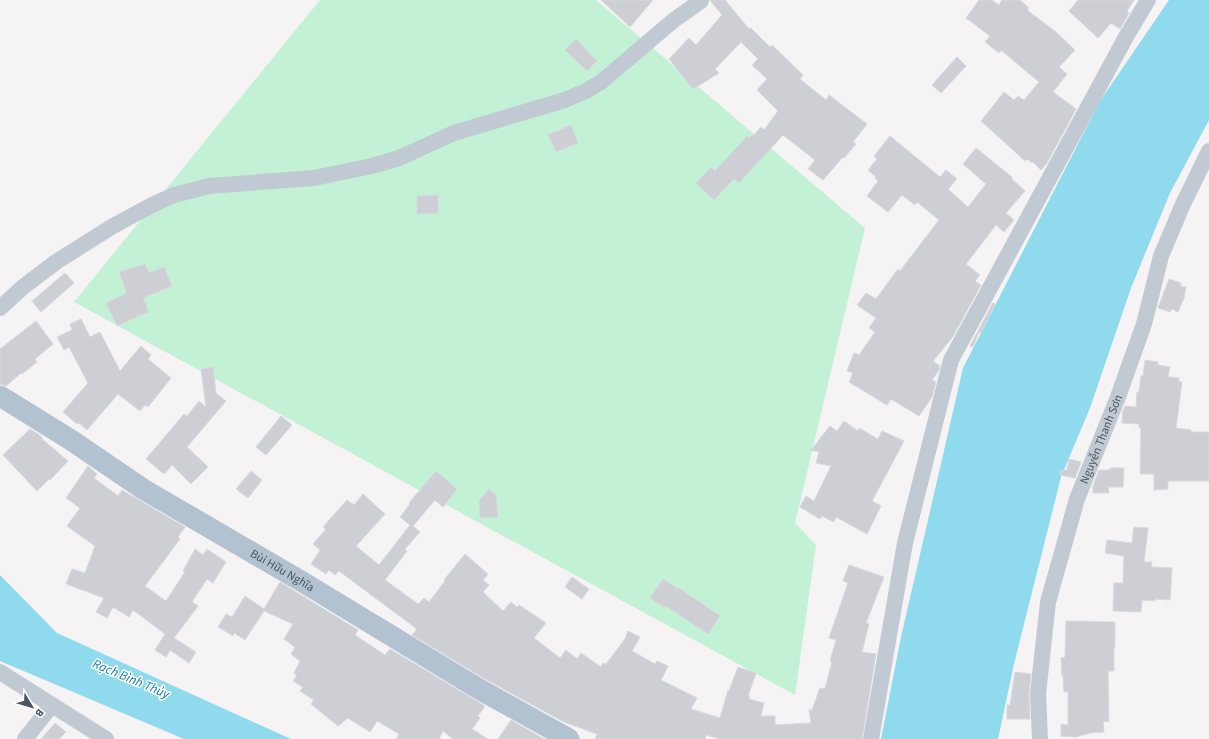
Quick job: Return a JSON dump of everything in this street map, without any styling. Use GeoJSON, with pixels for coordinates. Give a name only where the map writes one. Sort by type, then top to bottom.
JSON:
{"type":"FeatureCollection","features":[{"type":"Feature","properties":{"kind":"main road","name":"Bùi Hữu Nghĩa"},"geometry":{"type":"LineString","coordinates":[[0,396],[72,440],[143,488],[301,581],[479,689],[569,739]]}},
{"type":"Feature","properties":{"kind":"street"},"geometry":{"type":"LineString","coordinates":[[871,739],[905,543],[951,360],[1127,35],[1148,0]]}},
{"type":"Feature","properties":{"kind":"street"},"geometry":{"type":"LineString","coordinates":[[0,308],[23,287],[56,262],[113,226],[174,195],[209,186],[314,178],[372,166],[399,158],[454,133],[565,100],[579,94],[600,82],[674,20],[701,1]]}},
{"type":"Feature","properties":{"kind":"street","name":"Nguyễn Thanh Sơn"},"geometry":{"type":"LineString","coordinates":[[1040,739],[1038,694],[1048,602],[1077,499],[1126,375],[1144,324],[1161,256],[1183,204],[1209,152]]}},
{"type":"Feature","properties":{"kind":"street"},"geometry":{"type":"LineString","coordinates":[[0,672],[51,706],[106,739]]}},
{"type":"Feature","properties":{"kind":"street"},"geometry":{"type":"LineString","coordinates":[[25,739],[51,706]]}},
{"type":"Feature","properties":{"kind":"green space"},"geometry":{"type":"Polygon","coordinates":[[[320,0],[596,0],[865,228],[795,523],[816,545],[795,695],[74,302],[320,0]]]}},
{"type":"Feature","properties":{"kind":"water"},"geometry":{"type":"Polygon","coordinates":[[[1169,0],[1209,0],[1209,120],[1170,193],[1131,288],[1090,408],[1061,477],[1014,664],[998,739],[881,739],[901,637],[963,368],[1100,101],[1169,0]]]}},
{"type":"Feature","properties":{"kind":"water","name":"Rạch Bình Thủy"},"geometry":{"type":"Polygon","coordinates":[[[0,575],[57,633],[291,739],[184,739],[0,661],[0,575]]]}},
{"type":"Feature","properties":{"kind":"building"},"geometry":{"type":"Polygon","coordinates":[[[601,0],[653,0],[630,27],[601,0]]]}},
{"type":"Feature","properties":{"kind":"building"},"geometry":{"type":"Polygon","coordinates":[[[710,0],[725,0],[749,29],[751,28],[770,47],[772,45],[803,75],[800,79],[826,100],[829,95],[867,124],[853,142],[856,144],[823,180],[808,169],[815,160],[783,135],[739,183],[734,179],[714,200],[696,183],[711,167],[715,171],[747,136],[749,138],[752,135],[753,136],[761,127],[764,130],[778,111],[757,90],[767,79],[752,65],[758,59],[741,42],[715,69],[719,73],[693,89],[669,59],[689,38],[696,45],[722,15],[710,0]]]}},
{"type":"Feature","properties":{"kind":"building"},"geometry":{"type":"Polygon","coordinates":[[[979,0],[992,0],[999,5],[1002,0],[1020,0],[1029,8],[1027,10],[1056,32],[1075,50],[1059,67],[1067,74],[1053,92],[1076,109],[1047,163],[1041,170],[1033,162],[1032,163],[1027,159],[1025,161],[981,121],[1004,92],[1014,100],[1018,96],[1024,100],[1039,82],[1001,50],[999,53],[985,42],[990,36],[966,18],[979,0]]]}},
{"type":"Feature","properties":{"kind":"building"},"geometry":{"type":"Polygon","coordinates":[[[1078,0],[1134,0],[1127,11],[1129,13],[1120,29],[1111,23],[1098,38],[1069,11],[1078,0]]]}},
{"type":"Feature","properties":{"kind":"building"},"geometry":{"type":"Polygon","coordinates":[[[576,39],[597,61],[587,71],[565,50],[576,39]]]}},
{"type":"Feature","properties":{"kind":"building"},"geometry":{"type":"Polygon","coordinates":[[[957,57],[966,66],[941,93],[932,85],[957,57]]]}},
{"type":"Feature","properties":{"kind":"building"},"geometry":{"type":"Polygon","coordinates":[[[571,125],[578,143],[556,152],[548,135],[571,125]]]}},
{"type":"Feature","properties":{"kind":"building"},"geometry":{"type":"Polygon","coordinates":[[[890,136],[940,177],[946,170],[957,179],[948,189],[968,207],[986,184],[963,164],[976,148],[1012,177],[1011,178],[1025,191],[1006,213],[1014,220],[1004,232],[996,225],[966,264],[980,275],[975,281],[981,285],[952,338],[933,361],[940,366],[932,380],[936,382],[932,397],[919,416],[891,399],[887,405],[849,382],[853,373],[847,371],[854,353],[859,355],[875,332],[869,328],[876,318],[857,305],[866,293],[876,299],[898,269],[900,271],[939,220],[917,202],[915,205],[902,195],[888,212],[867,196],[878,181],[875,178],[876,177],[868,170],[877,159],[874,156],[890,136]]]}},
{"type":"Feature","properties":{"kind":"building"},"geometry":{"type":"Polygon","coordinates":[[[438,195],[438,213],[417,214],[417,196],[438,195]]]}},
{"type":"Feature","properties":{"kind":"building"},"geometry":{"type":"Polygon","coordinates":[[[145,264],[149,273],[164,267],[172,286],[143,298],[148,312],[117,326],[106,303],[127,293],[119,272],[145,264]]]}},
{"type":"Feature","properties":{"kind":"building"},"geometry":{"type":"Polygon","coordinates":[[[65,273],[74,283],[41,312],[32,301],[65,273]]]}},
{"type":"Feature","properties":{"kind":"building"},"geometry":{"type":"Polygon","coordinates":[[[1169,279],[1181,283],[1180,286],[1186,287],[1184,298],[1178,312],[1172,309],[1170,312],[1158,308],[1169,279]]]}},
{"type":"Feature","properties":{"kind":"building"},"geometry":{"type":"Polygon","coordinates":[[[993,303],[995,304],[981,333],[979,332],[973,347],[970,346],[993,303]]]}},
{"type":"Feature","properties":{"kind":"building"},"geometry":{"type":"Polygon","coordinates":[[[81,319],[90,337],[100,332],[120,371],[141,346],[151,355],[148,359],[171,378],[148,407],[145,405],[140,411],[118,394],[87,430],[63,412],[88,383],[69,347],[64,350],[57,337],[72,330],[70,324],[81,319]]]}},
{"type":"Feature","properties":{"kind":"building"},"geometry":{"type":"Polygon","coordinates":[[[36,321],[53,344],[35,359],[37,362],[22,374],[21,373],[6,386],[0,384],[0,349],[36,321]]]}},
{"type":"Feature","properties":{"kind":"building"},"geometry":{"type":"Polygon","coordinates":[[[1145,360],[1158,362],[1158,365],[1170,367],[1168,377],[1179,378],[1179,382],[1182,382],[1176,428],[1191,430],[1191,432],[1209,432],[1209,481],[1168,481],[1168,489],[1154,490],[1154,474],[1140,474],[1141,428],[1139,428],[1139,424],[1122,423],[1125,406],[1136,407],[1137,392],[1139,392],[1141,376],[1143,376],[1145,360]]]}},
{"type":"Feature","properties":{"kind":"building"},"geometry":{"type":"Polygon","coordinates":[[[213,367],[216,393],[226,401],[187,447],[208,467],[191,484],[172,465],[164,474],[146,459],[184,414],[187,416],[199,401],[206,407],[201,369],[213,367]]]}},
{"type":"Feature","properties":{"kind":"building"},"geometry":{"type":"Polygon","coordinates":[[[281,416],[292,425],[266,455],[256,447],[281,416]]]}},
{"type":"Feature","properties":{"kind":"building"},"geometry":{"type":"Polygon","coordinates":[[[844,421],[858,431],[859,428],[878,439],[882,431],[904,441],[872,501],[881,506],[867,534],[836,517],[834,522],[822,516],[820,519],[800,507],[806,496],[814,501],[831,466],[816,463],[819,452],[811,450],[830,426],[837,431],[844,421]]]}},
{"type":"Feature","properties":{"kind":"building"},"geometry":{"type":"Polygon","coordinates":[[[30,429],[43,438],[42,439],[68,461],[37,491],[3,455],[30,429]]]}},
{"type":"Feature","properties":{"kind":"building"},"geometry":{"type":"Polygon","coordinates":[[[1069,459],[1081,462],[1075,478],[1060,475],[1061,470],[1067,470],[1069,459]]]}},
{"type":"Feature","properties":{"kind":"building"},"geometry":{"type":"Polygon","coordinates":[[[88,466],[97,474],[94,478],[118,496],[122,490],[185,527],[178,537],[180,539],[145,586],[166,601],[185,572],[183,571],[195,549],[203,555],[207,549],[226,562],[213,583],[207,579],[192,602],[198,606],[174,638],[196,652],[189,663],[170,650],[166,657],[155,650],[165,634],[133,610],[129,617],[113,607],[107,618],[96,612],[104,598],[66,584],[72,569],[85,573],[95,546],[67,526],[80,508],[66,498],[88,466]]]}},
{"type":"Feature","properties":{"kind":"building"},"geometry":{"type":"Polygon","coordinates":[[[1110,468],[1124,468],[1123,487],[1108,487],[1109,493],[1093,493],[1093,486],[1099,470],[1110,470],[1110,468]]]}},
{"type":"Feature","properties":{"kind":"building"},"geometry":{"type":"Polygon","coordinates":[[[251,471],[262,480],[248,498],[236,489],[251,471]]]}},
{"type":"Feature","properties":{"kind":"building"},"geometry":{"type":"Polygon","coordinates":[[[436,471],[457,489],[443,507],[435,500],[413,526],[420,532],[405,549],[407,551],[385,580],[418,604],[424,598],[429,602],[465,554],[488,574],[483,580],[489,585],[483,592],[503,611],[511,602],[517,607],[519,605],[546,623],[534,638],[560,658],[566,650],[577,659],[581,653],[601,667],[603,663],[606,664],[625,639],[628,631],[640,637],[632,651],[655,664],[657,661],[668,666],[661,680],[697,698],[691,709],[720,718],[728,690],[729,691],[738,667],[756,673],[748,696],[750,696],[749,699],[764,703],[761,716],[775,716],[775,725],[811,723],[809,710],[812,710],[820,688],[825,689],[832,662],[830,661],[836,640],[829,638],[848,583],[843,581],[849,565],[884,577],[866,623],[869,624],[862,652],[876,654],[862,739],[720,739],[706,735],[705,739],[595,739],[597,734],[564,722],[485,679],[412,635],[417,629],[339,571],[335,575],[329,570],[326,574],[311,564],[320,550],[313,544],[326,529],[323,527],[347,500],[354,505],[363,494],[385,514],[356,546],[379,565],[410,525],[400,517],[410,504],[409,503],[436,471]]]}},
{"type":"Feature","properties":{"kind":"building"},"geometry":{"type":"Polygon","coordinates":[[[489,489],[496,495],[498,517],[480,518],[479,501],[489,489]]]}},
{"type":"Feature","properties":{"kind":"building"},"geometry":{"type":"Polygon","coordinates":[[[1134,527],[1148,528],[1144,562],[1152,562],[1151,567],[1172,568],[1170,600],[1142,600],[1141,612],[1113,611],[1114,583],[1123,583],[1124,556],[1105,553],[1107,540],[1132,543],[1134,527]]]}},
{"type":"Feature","properties":{"kind":"building"},"geometry":{"type":"Polygon","coordinates":[[[572,577],[589,589],[582,599],[565,587],[572,577]]]}},
{"type":"Feature","properties":{"kind":"building"},"geometry":{"type":"Polygon","coordinates":[[[663,579],[720,616],[708,634],[666,606],[665,608],[650,598],[663,579]]]}},
{"type":"Feature","properties":{"kind":"building"},"geometry":{"type":"Polygon","coordinates":[[[280,582],[358,630],[355,635],[385,655],[390,649],[485,706],[478,716],[480,718],[472,729],[488,739],[453,739],[443,731],[439,739],[396,739],[399,734],[377,721],[370,732],[348,718],[338,726],[311,704],[314,700],[300,691],[303,687],[293,681],[297,675],[294,673],[300,661],[291,654],[295,647],[284,639],[293,624],[264,611],[245,640],[234,633],[233,636],[218,627],[226,614],[232,617],[245,596],[264,609],[280,582]]]}},
{"type":"Feature","properties":{"kind":"building"},"geometry":{"type":"Polygon","coordinates":[[[1066,621],[1115,622],[1114,671],[1108,671],[1109,721],[1103,722],[1104,732],[1090,733],[1076,737],[1061,736],[1061,724],[1068,725],[1068,691],[1064,692],[1061,658],[1065,657],[1066,621]]]}},
{"type":"Feature","properties":{"kind":"building"},"geometry":{"type":"Polygon","coordinates":[[[1015,672],[1031,674],[1029,694],[1030,719],[1007,719],[1007,705],[1010,705],[1015,672]]]}},
{"type":"Feature","properties":{"kind":"building"},"geometry":{"type":"Polygon","coordinates":[[[511,720],[544,739],[498,739],[511,720]]]}},
{"type":"Feature","properties":{"kind":"building"},"geometry":{"type":"Polygon","coordinates":[[[55,723],[66,732],[59,739],[41,739],[55,723]]]}}]}
